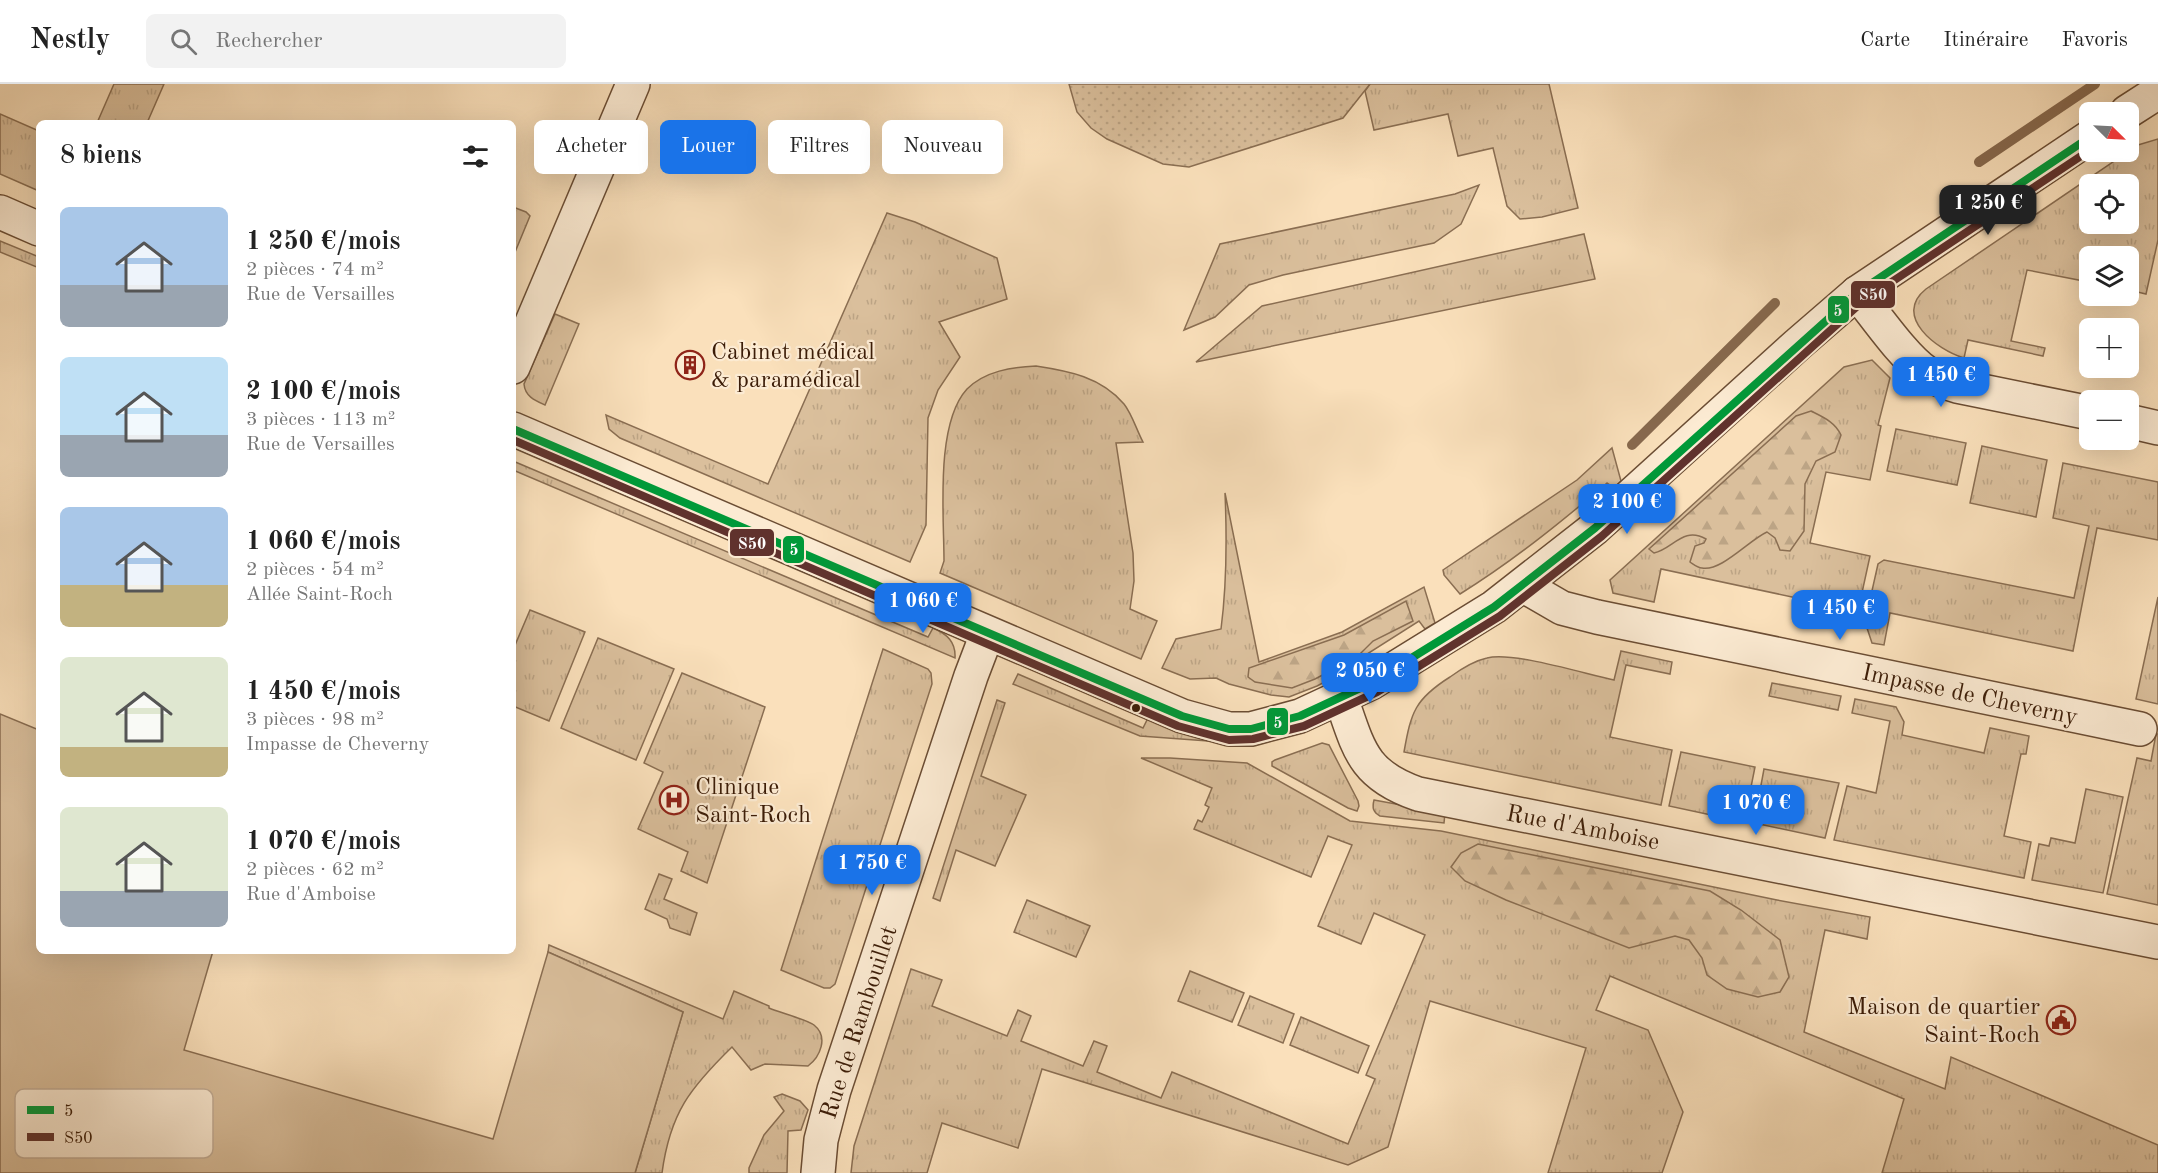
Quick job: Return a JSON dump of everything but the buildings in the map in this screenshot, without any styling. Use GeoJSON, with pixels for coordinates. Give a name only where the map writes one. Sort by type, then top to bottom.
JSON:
{"type":"FeatureCollection","features":[{"type":"Feature","properties":{"kind":"street"},"geometry":{"type":"LineString","coordinates":[[516,360],[633,84]]}},
{"type":"Feature","properties":{"kind":"street"},"geometry":{"type":"LineString","coordinates":[[2139,104],[2158,92]]}},
{"type":"Feature","properties":{"kind":"street"},"geometry":{"type":"LineString","coordinates":[[516,430],[1182,716],[1229,729],[1251,729],[1300,716],[1371,683],[1465,626],[1524,586],[1602,522],[1797,344],[1857,293],[2079,144]]}},
{"type":"Feature","properties":{"kind":"street"},"geometry":{"type":"LineString","coordinates":[[0,212],[36,228]]}},
{"type":"Feature","properties":{"kind":"street"},"geometry":{"type":"LineString","coordinates":[[1857,293],[1913,362],[1926,373],[1957,386],[2079,411]]}},
{"type":"Feature","properties":{"kind":"street"},"geometry":{"type":"LineString","coordinates":[[2139,424],[2158,428]]}},
{"type":"Feature","properties":{"kind":"street","name":"Impasse de Cheverny"},"geometry":{"type":"LineString","coordinates":[[1524,586],[1562,608],[1597,617],[2140,729]]}},
{"type":"Feature","properties":{"kind":"street","name":"Rue de Rambouillet"},"geometry":{"type":"LineString","coordinates":[[818,1173],[821,1140],[834,1090],[970,676],[987,634]]}},
{"type":"Feature","properties":{"kind":"street","name":"Rue d'Amboise"},"geometry":{"type":"LineString","coordinates":[[1341,698],[1351,727],[1369,765],[1386,781],[1418,794],[2158,942]]}},
{"type":"Feature","properties":{"kind":"green space"},"geometry":{"type":"Polygon","coordinates":[[[114,84],[164,84],[148,120],[98,120],[114,84]]]}},
{"type":"Feature","properties":{"kind":"green space"},"geometry":{"type":"Polygon","coordinates":[[[1069,84],[1370,84],[1343,118],[1189,167],[1163,164],[1107,139],[1091,128],[1077,112],[1069,84]]]}},
{"type":"Feature","properties":{"kind":"green space"},"geometry":{"type":"Polygon","coordinates":[[[1370,84],[1549,84],[1578,208],[1542,217],[1520,219],[1507,206],[1493,148],[1458,156],[1448,114],[1374,130],[1365,91],[1370,84]]]}},
{"type":"Feature","properties":{"kind":"green space"},"geometry":{"type":"Polygon","coordinates":[[[0,114],[36,130],[36,190],[0,174],[0,114]]]}},
{"type":"Feature","properties":{"kind":"green space"},"geometry":{"type":"Polygon","coordinates":[[[2158,139],[2158,240],[2146,294],[2139,292],[2139,246],[2079,246],[2079,280],[2027,270],[2011,341],[2045,348],[2043,356],[1968,340],[1964,358],[1942,348],[1922,331],[1916,321],[1914,310],[1917,299],[1926,289],[2079,185],[2079,234],[2139,234],[2139,174],[2095,174],[2113,162],[2139,162],[2139,145],[2158,139]]]}},
{"type":"Feature","properties":{"kind":"green space"},"geometry":{"type":"Polygon","coordinates":[[[1479,185],[1461,224],[1434,243],[1283,275],[1249,285],[1215,317],[1184,330],[1220,244],[1455,194],[1479,185]]]}},
{"type":"Feature","properties":{"kind":"green space"},"geometry":{"type":"Polygon","coordinates":[[[516,208],[530,216],[516,250],[516,208]]]}},
{"type":"Feature","properties":{"kind":"green space"},"geometry":{"type":"Polygon","coordinates":[[[887,213],[915,222],[997,258],[1007,299],[939,322],[960,357],[938,390],[928,418],[926,525],[910,562],[620,438],[609,429],[606,415],[768,484],[887,213]]]}},
{"type":"Feature","properties":{"kind":"green space"},"geometry":{"type":"Polygon","coordinates":[[[1584,234],[1595,279],[1196,362],[1262,306],[1584,234]]]}},
{"type":"Feature","properties":{"kind":"green space"},"geometry":{"type":"Polygon","coordinates":[[[0,241],[36,256],[36,267],[0,252],[0,241]]]}},
{"type":"Feature","properties":{"kind":"green space"},"geometry":{"type":"Polygon","coordinates":[[[555,314],[579,324],[545,405],[528,395],[524,384],[555,314]]]}},
{"type":"Feature","properties":{"kind":"green space"},"geometry":{"type":"Polygon","coordinates":[[[1872,360],[1890,378],[1878,425],[1881,426],[1870,480],[1826,472],[1810,543],[1870,556],[1858,611],[1661,569],[1654,602],[1613,593],[1610,580],[1844,367],[1872,360]]]}},
{"type":"Feature","properties":{"kind":"green space"},"geometry":{"type":"Polygon","coordinates":[[[1036,366],[1072,373],[1105,387],[1127,408],[1143,442],[1116,443],[1133,553],[1134,581],[1130,609],[1157,621],[1141,659],[940,573],[944,561],[943,496],[946,447],[950,424],[957,405],[967,389],[990,374],[1018,367],[1036,366]]]}},
{"type":"Feature","properties":{"kind":"green space"},"geometry":{"type":"Polygon","coordinates":[[[1811,411],[1832,423],[1841,435],[1835,452],[1816,461],[1805,484],[1804,531],[1790,551],[1780,550],[1775,538],[1767,532],[1710,568],[1702,568],[1690,562],[1695,546],[1704,543],[1706,539],[1698,536],[1684,537],[1654,553],[1649,549],[1796,416],[1811,411]]]}},
{"type":"Feature","properties":{"kind":"green space"},"geometry":{"type":"Polygon","coordinates":[[[1896,429],[1966,443],[1957,485],[1887,471],[1896,429]]]}},
{"type":"Feature","properties":{"kind":"green space"},"geometry":{"type":"Polygon","coordinates":[[[1982,446],[2047,460],[2036,517],[1970,503],[1982,446]]]}},
{"type":"Feature","properties":{"kind":"green space"},"geometry":{"type":"Polygon","coordinates":[[[1612,448],[1621,481],[1614,488],[1607,483],[1536,541],[1460,594],[1444,575],[1443,570],[1577,480],[1612,448]]]}},
{"type":"Feature","properties":{"kind":"green space"},"geometry":{"type":"Polygon","coordinates":[[[516,462],[928,637],[933,628],[950,639],[954,647],[955,658],[516,471],[516,462]]]}},
{"type":"Feature","properties":{"kind":"green space"},"geometry":{"type":"Polygon","coordinates":[[[2063,463],[2158,482],[2158,540],[2097,528],[2073,651],[1890,613],[1884,645],[1872,643],[1865,622],[1878,564],[1884,560],[2074,598],[2089,526],[2053,518],[2063,463]]]}},
{"type":"Feature","properties":{"kind":"green space"},"geometry":{"type":"Polygon","coordinates":[[[1225,493],[1259,662],[1342,632],[1424,587],[1435,623],[1425,629],[1419,621],[1367,654],[1369,659],[1317,686],[1289,697],[1271,695],[1229,684],[1216,678],[1190,679],[1162,668],[1176,639],[1221,629],[1226,561],[1225,493]]]}},
{"type":"Feature","properties":{"kind":"green space"},"geometry":{"type":"Polygon","coordinates":[[[2158,597],[2158,704],[2136,699],[2158,597]]]}},
{"type":"Feature","properties":{"kind":"green space"},"geometry":{"type":"Polygon","coordinates":[[[1406,601],[1413,621],[1373,641],[1357,657],[1315,679],[1292,688],[1255,682],[1248,677],[1249,668],[1344,635],[1406,601]]]}},
{"type":"Feature","properties":{"kind":"green space"},"geometry":{"type":"Polygon","coordinates":[[[530,610],[585,632],[549,721],[516,707],[516,643],[530,610]]]}},
{"type":"Feature","properties":{"kind":"green space"},"geometry":{"type":"Polygon","coordinates":[[[598,638],[674,669],[636,760],[561,728],[598,638]]]}},
{"type":"Feature","properties":{"kind":"green space"},"geometry":{"type":"Polygon","coordinates":[[[883,649],[928,669],[931,673],[932,684],[835,984],[830,988],[824,988],[781,970],[883,649]]]}},
{"type":"Feature","properties":{"kind":"green space"},"geometry":{"type":"Polygon","coordinates":[[[1621,651],[1672,662],[1670,674],[1626,665],[1610,737],[1672,750],[1661,805],[1404,752],[1412,716],[1422,700],[1438,685],[1472,663],[1498,657],[1531,660],[1614,680],[1621,651]]]}},
{"type":"Feature","properties":{"kind":"green space"},"geometry":{"type":"Polygon","coordinates":[[[682,673],[765,707],[707,883],[681,871],[688,852],[638,829],[663,772],[644,763],[682,673]]]}},
{"type":"Feature","properties":{"kind":"green space"},"geometry":{"type":"Polygon","coordinates":[[[1018,674],[1143,728],[1148,718],[1222,742],[1140,736],[1013,684],[1018,674]]]}},
{"type":"Feature","properties":{"kind":"green space"},"geometry":{"type":"Polygon","coordinates":[[[1772,683],[1841,696],[1838,710],[1769,696],[1772,683]]]}},
{"type":"Feature","properties":{"kind":"green space"},"geometry":{"type":"Polygon","coordinates":[[[1855,699],[1896,707],[1904,722],[1902,735],[1984,753],[1990,728],[2029,736],[2026,754],[2021,754],[2004,836],[2031,842],[2024,878],[1834,840],[1847,786],[1876,793],[1890,721],[1852,713],[1855,699]]]}},
{"type":"Feature","properties":{"kind":"green space"},"geometry":{"type":"Polygon","coordinates":[[[997,700],[1005,703],[981,776],[1026,795],[995,866],[956,850],[940,901],[933,898],[997,700]]]}},
{"type":"Feature","properties":{"kind":"green space"},"geometry":{"type":"Polygon","coordinates":[[[0,714],[36,729],[36,954],[212,954],[184,1050],[493,1139],[548,952],[683,1012],[635,1173],[0,1173],[0,714]]]}},
{"type":"Feature","properties":{"kind":"green space"},"geometry":{"type":"Polygon","coordinates":[[[2156,734],[2158,734],[2158,905],[2107,894],[2137,758],[2151,761],[2156,734]]]}},
{"type":"Feature","properties":{"kind":"green space"},"geometry":{"type":"Polygon","coordinates":[[[1322,743],[1329,745],[1358,801],[1357,811],[1272,766],[1275,760],[1322,743]]]}},
{"type":"Feature","properties":{"kind":"green space"},"geometry":{"type":"Polygon","coordinates":[[[1681,752],[1755,767],[1744,822],[1669,806],[1681,752]]]}},
{"type":"Feature","properties":{"kind":"green space"},"geometry":{"type":"Polygon","coordinates":[[[1141,758],[1247,763],[1350,821],[1441,831],[1870,917],[1867,939],[1825,930],[1804,1032],[1945,1089],[1951,1057],[2158,1145],[2158,1173],[1882,1173],[1904,1099],[1610,976],[1596,1010],[1648,1030],[1683,1112],[1662,1173],[1548,1173],[1586,1048],[1430,1001],[1388,1147],[1348,1165],[1042,1069],[1018,1148],[942,1123],[927,1173],[851,1173],[854,1146],[911,969],[942,980],[932,1006],[1007,1036],[1018,1010],[1031,1016],[1021,1041],[1083,1066],[1094,1041],[1107,1046],[1097,1072],[1161,1098],[1172,1072],[1348,1144],[1375,1079],[1366,1075],[1425,935],[1374,913],[1361,944],[1318,926],[1352,845],[1328,836],[1311,877],[1194,829],[1198,820],[1202,822],[1209,807],[1205,805],[1212,788],[1141,758]]]}},
{"type":"Feature","properties":{"kind":"green space"},"geometry":{"type":"Polygon","coordinates":[[[1764,769],[1839,783],[1825,838],[1754,823],[1764,769]]]}},
{"type":"Feature","properties":{"kind":"green space"},"geometry":{"type":"Polygon","coordinates":[[[2086,789],[2123,797],[2103,893],[2032,880],[2039,844],[2049,846],[2051,838],[2075,843],[2086,789]]]}},
{"type":"Feature","properties":{"kind":"green space"},"geometry":{"type":"Polygon","coordinates":[[[1374,800],[1445,813],[1444,823],[1380,816],[1374,810],[1374,800]]]}},
{"type":"Feature","properties":{"kind":"green space"},"geometry":{"type":"Polygon","coordinates":[[[1478,844],[1710,891],[1741,910],[1780,940],[1789,977],[1780,992],[1758,997],[1727,989],[1707,975],[1702,958],[1689,940],[1675,936],[1629,948],[1506,900],[1465,881],[1451,867],[1461,853],[1478,844]]]}},
{"type":"Feature","properties":{"kind":"green space"},"geometry":{"type":"Polygon","coordinates":[[[659,874],[672,879],[664,899],[697,913],[690,935],[670,928],[667,919],[645,909],[659,874]]]}},
{"type":"Feature","properties":{"kind":"green space"},"geometry":{"type":"Polygon","coordinates":[[[1027,900],[1090,926],[1076,957],[1014,932],[1027,900]]]}},
{"type":"Feature","properties":{"kind":"green space"},"geometry":{"type":"Polygon","coordinates":[[[549,945],[723,1019],[734,991],[769,1008],[814,1025],[821,1035],[821,1047],[808,1066],[765,1064],[751,1070],[732,1047],[704,1076],[684,1103],[670,1134],[662,1173],[635,1173],[683,1012],[548,952],[549,945]]]}},
{"type":"Feature","properties":{"kind":"green space"},"geometry":{"type":"Polygon","coordinates":[[[1190,971],[1244,993],[1232,1022],[1178,1001],[1190,971]]]}},
{"type":"Feature","properties":{"kind":"green space"},"geometry":{"type":"Polygon","coordinates":[[[1250,996],[1294,1014],[1283,1043],[1238,1025],[1250,996]]]}},
{"type":"Feature","properties":{"kind":"green space"},"geometry":{"type":"Polygon","coordinates":[[[1301,1017],[1369,1046],[1358,1073],[1290,1045],[1301,1017]]]}},
{"type":"Feature","properties":{"kind":"green space"},"geometry":{"type":"Polygon","coordinates":[[[782,1094],[800,1101],[808,1110],[801,1130],[788,1131],[787,1173],[749,1173],[749,1168],[764,1135],[784,1111],[774,1097],[782,1094]]]}},
{"type":"Feature","properties":{"kind":"waterway"},"geometry":{"type":"LineString","coordinates":[[1979,162],[2095,84]]}},
{"type":"Feature","properties":{"kind":"waterway"},"geometry":{"type":"LineString","coordinates":[[1632,445],[1775,303]]}},
{"type":"Feature","properties":{"kind":"transit line","name":"5"},"geometry":{"type":"LineString","coordinates":[[516,430],[1182,716],[1229,729],[1251,729],[1300,716],[1371,683],[1494,607],[1595,528],[1857,293],[2079,144]]}},
{"type":"Feature","properties":{"kind":"transit line","name":"S50"},"geometry":{"type":"LineString","coordinates":[[516,441],[1178,726],[1229,740],[1253,739],[1304,726],[1377,692],[1500,616],[1602,536],[1863,301],[2079,157]]}},
{"type":"Feature","properties":{"kind":"place","name":"Cabinet médical & paramédical"},"geometry":{"type":"Point","coordinates":[690,365]}},
{"type":"Feature","properties":{"kind":"place","name":"Clinique Saint-Roch"},"geometry":{"type":"Point","coordinates":[674,800]}},
{"type":"Feature","properties":{"kind":"place","name":"Maison de quartier Saint-Roch"},"geometry":{"type":"Point","coordinates":[2061,1020]}}]}
